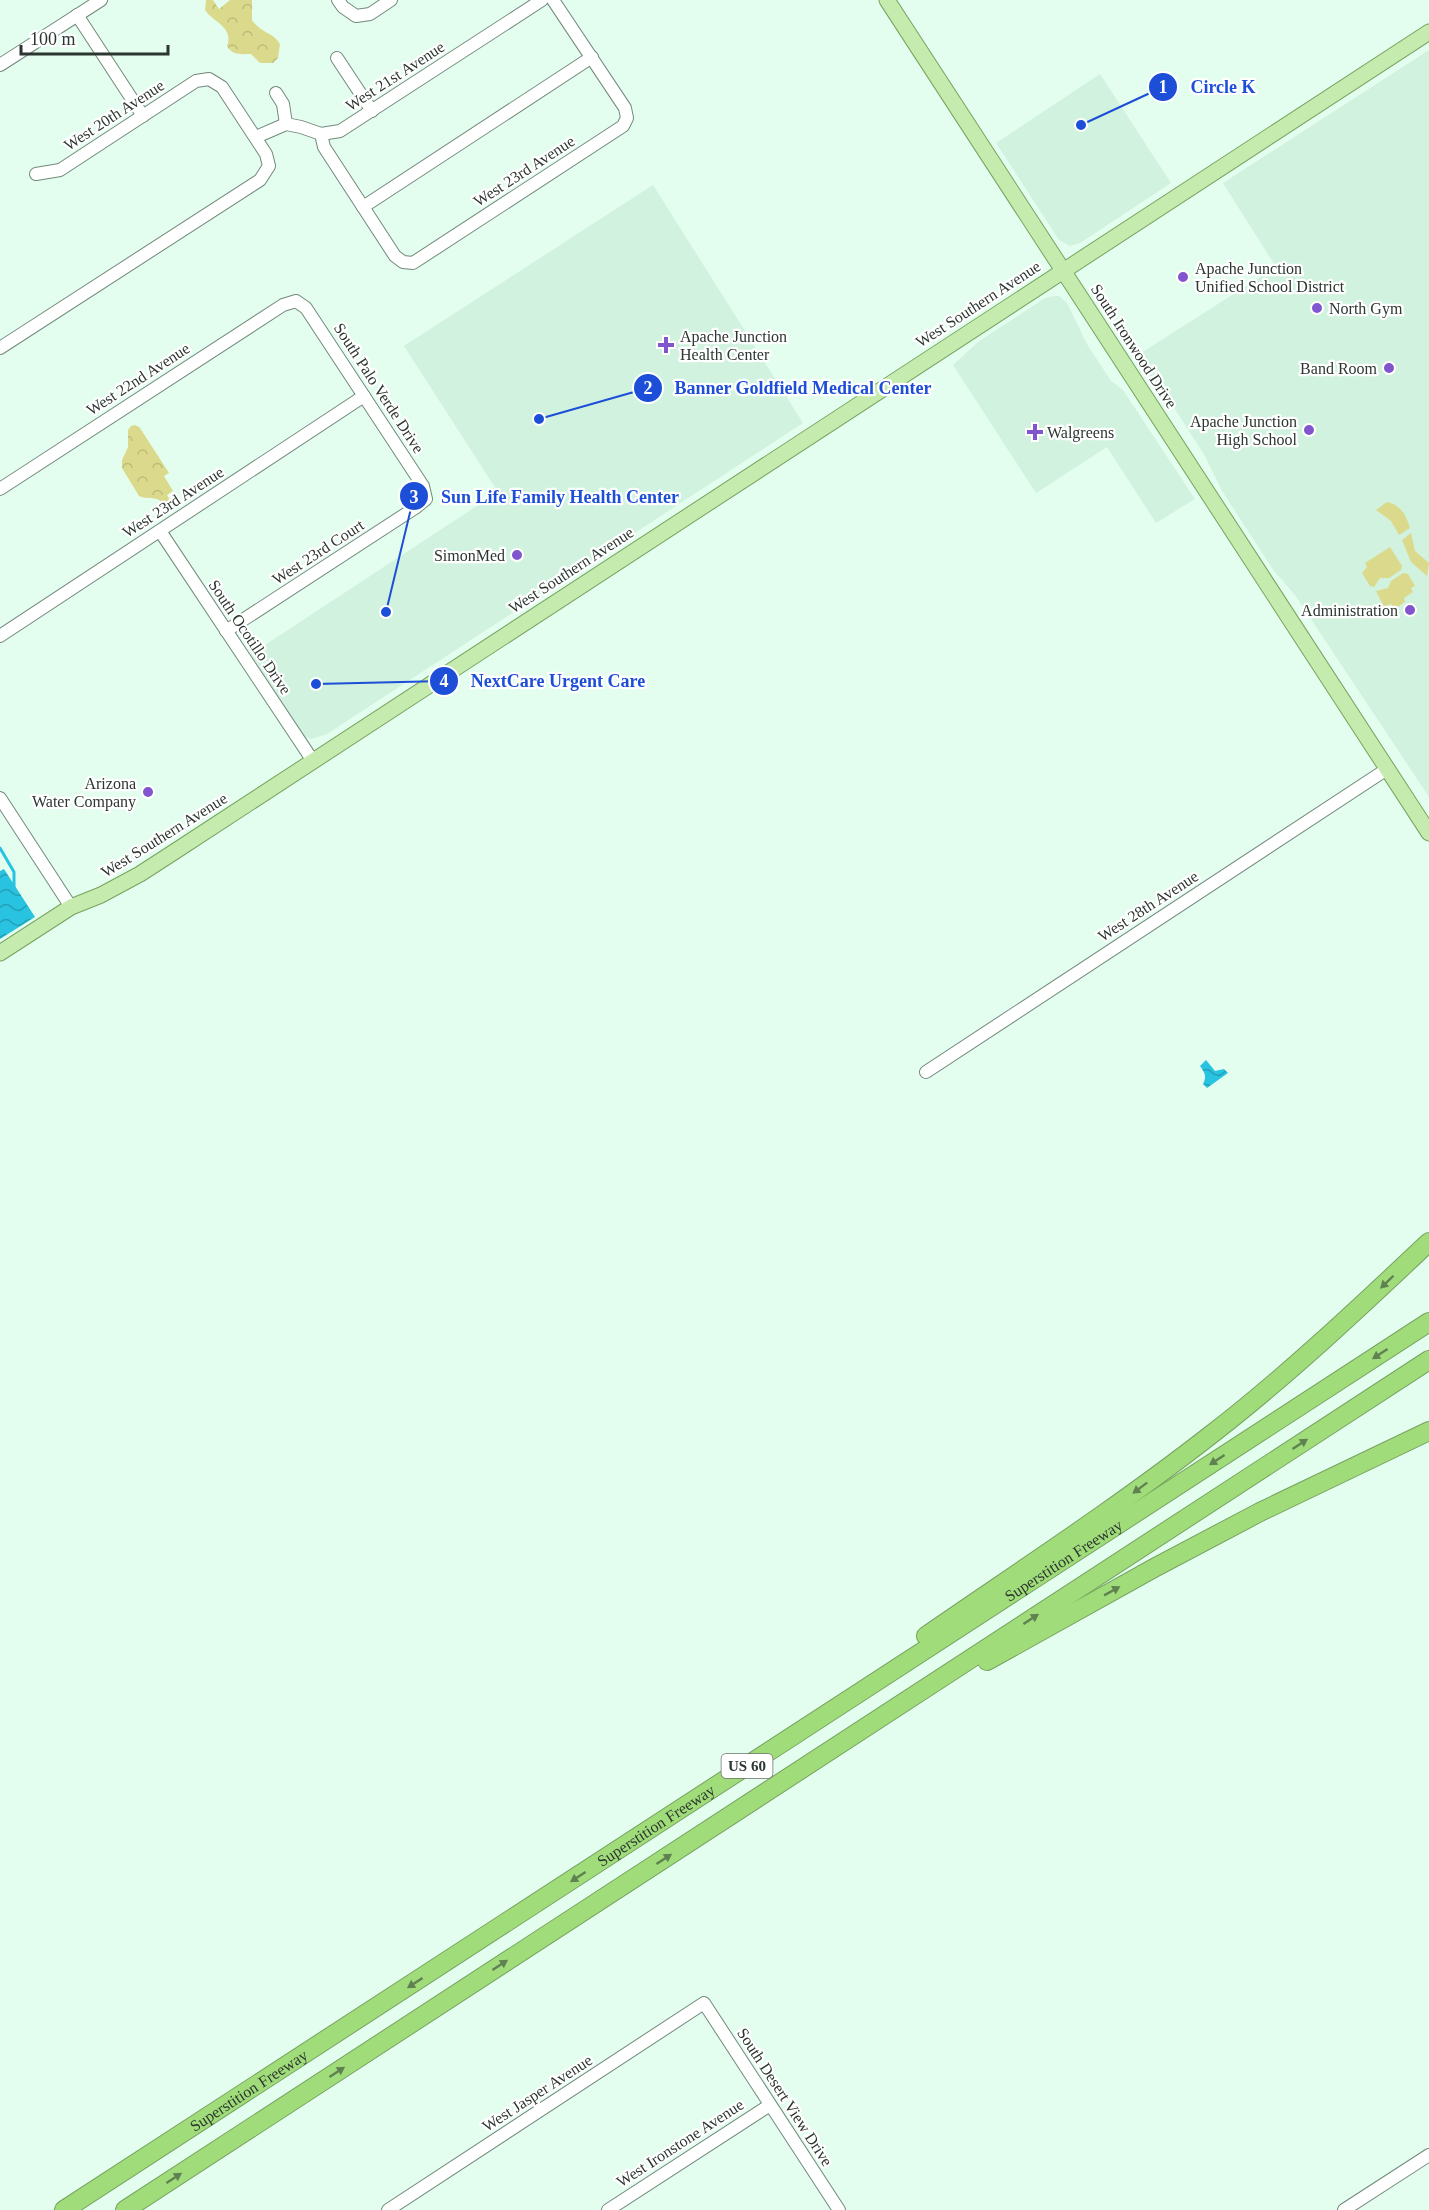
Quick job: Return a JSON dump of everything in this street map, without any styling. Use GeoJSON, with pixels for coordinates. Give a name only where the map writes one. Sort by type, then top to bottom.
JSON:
{"type":"FeatureCollection","features":[{"type":"Feature","properties":{"kind":"highway"},"geometry":{"type":"LineString","coordinates":[[761,1757],[863,1678],[1127,1498],[1209,1437],[1352,1315],[1429,1242]]}},
{"type":"Feature","properties":{"kind":"highway","name":"Superstition Freeway"},"geometry":{"type":"LineString","coordinates":[[64,2210],[1429,1322]]}},
{"type":"Feature","properties":{"kind":"highway","name":"Superstition Freeway"},"geometry":{"type":"LineString","coordinates":[[125,2210],[1429,1360]]}},
{"type":"Feature","properties":{"kind":"highway"},"geometry":{"type":"LineString","coordinates":[[877,1720],[1260,1512],[1429,1431]]}},
{"type":"Feature","properties":{"kind":"main road","name":"South Ironwood Drive"},"geometry":{"type":"LineString","coordinates":[[887,0],[1429,833]]}},
{"type":"Feature","properties":{"kind":"main road","name":"West Southern Avenue"},"geometry":{"type":"LineString","coordinates":[[0,953],[71,907],[101,895],[140,874],[1429,32]]}},
{"type":"Feature","properties":{"kind":"street"},"geometry":{"type":"LineString","coordinates":[[0,65],[101,0]]}},
{"type":"Feature","properties":{"kind":"street"},"geometry":{"type":"LineString","coordinates":[[338,0],[343,7],[356,16],[370,14],[391,0]]}},
{"type":"Feature","properties":{"kind":"street","name":"West 21st Avenue"},"geometry":{"type":"LineString","coordinates":[[321,134],[340,131],[542,0]]}},
{"type":"Feature","properties":{"kind":"street"},"geometry":{"type":"LineString","coordinates":[[0,348],[260,180],[269,166],[266,154],[256,137],[286,124],[301,126],[321,134],[324,147],[363,207],[592,57],[553,0]]}},
{"type":"Feature","properties":{"kind":"street"},"geometry":{"type":"LineString","coordinates":[[76,15],[143,116]]}},
{"type":"Feature","properties":{"kind":"street","name":"West 23rd Avenue"},"geometry":{"type":"LineString","coordinates":[[363,207],[395,256],[403,262],[413,263],[623,126],[627,118],[625,108],[592,57]]}},
{"type":"Feature","properties":{"kind":"street"},"geometry":{"type":"LineString","coordinates":[[337,58],[372,111]]}},
{"type":"Feature","properties":{"kind":"street","name":"West 20th Avenue"},"geometry":{"type":"LineString","coordinates":[[36,174],[60,170],[196,81],[209,79],[222,87],[256,137]]}},
{"type":"Feature","properties":{"kind":"street"},"geometry":{"type":"LineString","coordinates":[[276,93],[283,104],[286,124]]}},
{"type":"Feature","properties":{"kind":"street","name":"South Palo Verde Drive"},"geometry":{"type":"LineString","coordinates":[[296,301],[306,308],[364,396],[423,486],[426,499]]}},
{"type":"Feature","properties":{"kind":"street","name":"West 22nd Avenue"},"geometry":{"type":"LineString","coordinates":[[0,489],[282,305],[296,301]]}},
{"type":"Feature","properties":{"kind":"street","name":"West 23rd Avenue"},"geometry":{"type":"LineString","coordinates":[[0,636],[364,396]]}},
{"type":"Feature","properties":{"kind":"street","name":"West 23rd Court"},"geometry":{"type":"LineString","coordinates":[[226,631],[426,499]]}},
{"type":"Feature","properties":{"kind":"street","name":"South Ocotillo Drive"},"geometry":{"type":"LineString","coordinates":[[160,531],[313,761]]}},
{"type":"Feature","properties":{"kind":"street","name":"West 28th Avenue"},"geometry":{"type":"LineString","coordinates":[[926,1072],[1387,769]]}},
{"type":"Feature","properties":{"kind":"street"},"geometry":{"type":"LineString","coordinates":[[0,798],[71,907]]}},
{"type":"Feature","properties":{"kind":"street","name":"South Desert View Drive"},"geometry":{"type":"LineString","coordinates":[[704,2003],[834,2208]]}},
{"type":"Feature","properties":{"kind":"street","name":"West Jasper Avenue"},"geometry":{"type":"LineString","coordinates":[[388,2210],[704,2003]]}},
{"type":"Feature","properties":{"kind":"street","name":"West Ironstone Avenue"},"geometry":{"type":"LineString","coordinates":[[608,2210],[770,2105]]}},
{"type":"Feature","properties":{"kind":"street"},"geometry":{"type":"LineString","coordinates":[[1344,2210],[1429,2155]]}},
{"type":"Feature","properties":{"kind":"shaded area","name":"Apache Junction High School"},"geometry":{"type":"Polygon","coordinates":[[[1429,50],[1429,797],[1295,595],[1274,571],[1222,491],[1205,456],[1171,403],[1155,387],[1135,357],[1276,267],[1223,183],[1429,50]]]}},
{"type":"Feature","properties":{"kind":"shaded area"},"geometry":{"type":"Polygon","coordinates":[[[1100,74],[1171,183],[1080,243],[1070,246],[1059,240],[996,143],[1100,74]]]}},
{"type":"Feature","properties":{"kind":"shaded area"},"geometry":{"type":"Polygon","coordinates":[[[653,185],[803,423],[327,734],[311,739],[305,737],[300,733],[250,655],[498,492],[404,346],[653,185]]]}},
{"type":"Feature","properties":{"kind":"shaded area"},"geometry":{"type":"Polygon","coordinates":[[[1059,296],[1067,303],[1088,346],[1111,381],[1123,390],[1195,499],[1156,523],[1107,447],[1036,493],[953,365],[978,342],[1045,298],[1059,296]]]}},
{"type":"Feature","properties":{"kind":"green space"},"geometry":{"type":"Polygon","coordinates":[[[206,0],[213,0],[219,9],[230,0],[252,0],[252,20],[280,44],[278,58],[273,63],[260,63],[251,54],[238,54],[232,51],[227,46],[228,34],[205,10],[206,0]]]}},
{"type":"Feature","properties":{"kind":"green space"},"geometry":{"type":"Polygon","coordinates":[[[135,425],[140,428],[169,473],[164,476],[173,491],[167,495],[171,502],[164,505],[159,500],[139,496],[122,468],[122,460],[128,447],[128,430],[135,425]]]}},
{"type":"Feature","properties":{"kind":"green space"},"geometry":{"type":"Polygon","coordinates":[[[1387,502],[1399,508],[1405,515],[1410,528],[1399,535],[1391,521],[1376,510],[1387,502]]]}},
{"type":"Feature","properties":{"kind":"green space"},"geometry":{"type":"Polygon","coordinates":[[[1411,533],[1415,551],[1429,563],[1427,576],[1411,562],[1402,540],[1411,533]]]}},
{"type":"Feature","properties":{"kind":"green space"},"geometry":{"type":"Polygon","coordinates":[[[1390,547],[1402,566],[1401,570],[1389,578],[1380,578],[1374,587],[1370,586],[1362,573],[1367,567],[1365,563],[1390,547]]]}},
{"type":"Feature","properties":{"kind":"green space"},"geometry":{"type":"Polygon","coordinates":[[[1403,573],[1408,574],[1415,586],[1411,588],[1413,592],[1404,598],[1405,602],[1394,609],[1391,604],[1384,607],[1376,591],[1388,588],[1391,581],[1403,573]]]}},
{"type":"Feature","properties":{"kind":"water"},"geometry":{"type":"Polygon","coordinates":[[[4,869],[35,917],[0,939],[0,871],[4,869]]]}},
{"type":"Feature","properties":{"kind":"water"},"geometry":{"type":"Polygon","coordinates":[[[1206,1060],[1215,1071],[1224,1069],[1228,1073],[1207,1088],[1203,1084],[1205,1075],[1200,1066],[1206,1060]]]}},
{"type":"Feature","properties":{"kind":"waterway"},"geometry":{"type":"LineString","coordinates":[[0,848],[14,872],[14,887]]}},
{"type":"Feature","properties":{"kind":"place","name":"Circle K"},"geometry":{"type":"Point","coordinates":[1081,125]}},
{"type":"Feature","properties":{"kind":"place","name":"Apache Junction Unified School District"},"geometry":{"type":"Point","coordinates":[1183,277]}},
{"type":"Feature","properties":{"kind":"place","name":"North Gym"},"geometry":{"type":"Point","coordinates":[1317,308]}},
{"type":"Feature","properties":{"kind":"place","name":"Apache Junction Health Center"},"geometry":{"type":"Point","coordinates":[666,345]}},
{"type":"Feature","properties":{"kind":"place","name":"Band Room"},"geometry":{"type":"Point","coordinates":[1389,368]}},
{"type":"Feature","properties":{"kind":"place","name":"Banner Goldfield Medical Center"},"geometry":{"type":"Point","coordinates":[539,419]}},
{"type":"Feature","properties":{"kind":"place","name":"Apache Junction High School"},"geometry":{"type":"Point","coordinates":[1309,430]}},
{"type":"Feature","properties":{"kind":"place","name":"Walgreens"},"geometry":{"type":"Point","coordinates":[1035,432]}},
{"type":"Feature","properties":{"kind":"place","name":"SimonMed"},"geometry":{"type":"Point","coordinates":[517,555]}},
{"type":"Feature","properties":{"kind":"place","name":"Administration"},"geometry":{"type":"Point","coordinates":[1410,610]}},
{"type":"Feature","properties":{"kind":"place","name":"Sun Life Family Health Center"},"geometry":{"type":"Point","coordinates":[386,612]}},
{"type":"Feature","properties":{"kind":"place","name":"NextCare Urgent Care"},"geometry":{"type":"Point","coordinates":[316,684]}},
{"type":"Feature","properties":{"kind":"place","name":"Arizona Water Company"},"geometry":{"type":"Point","coordinates":[148,792]}}]}
